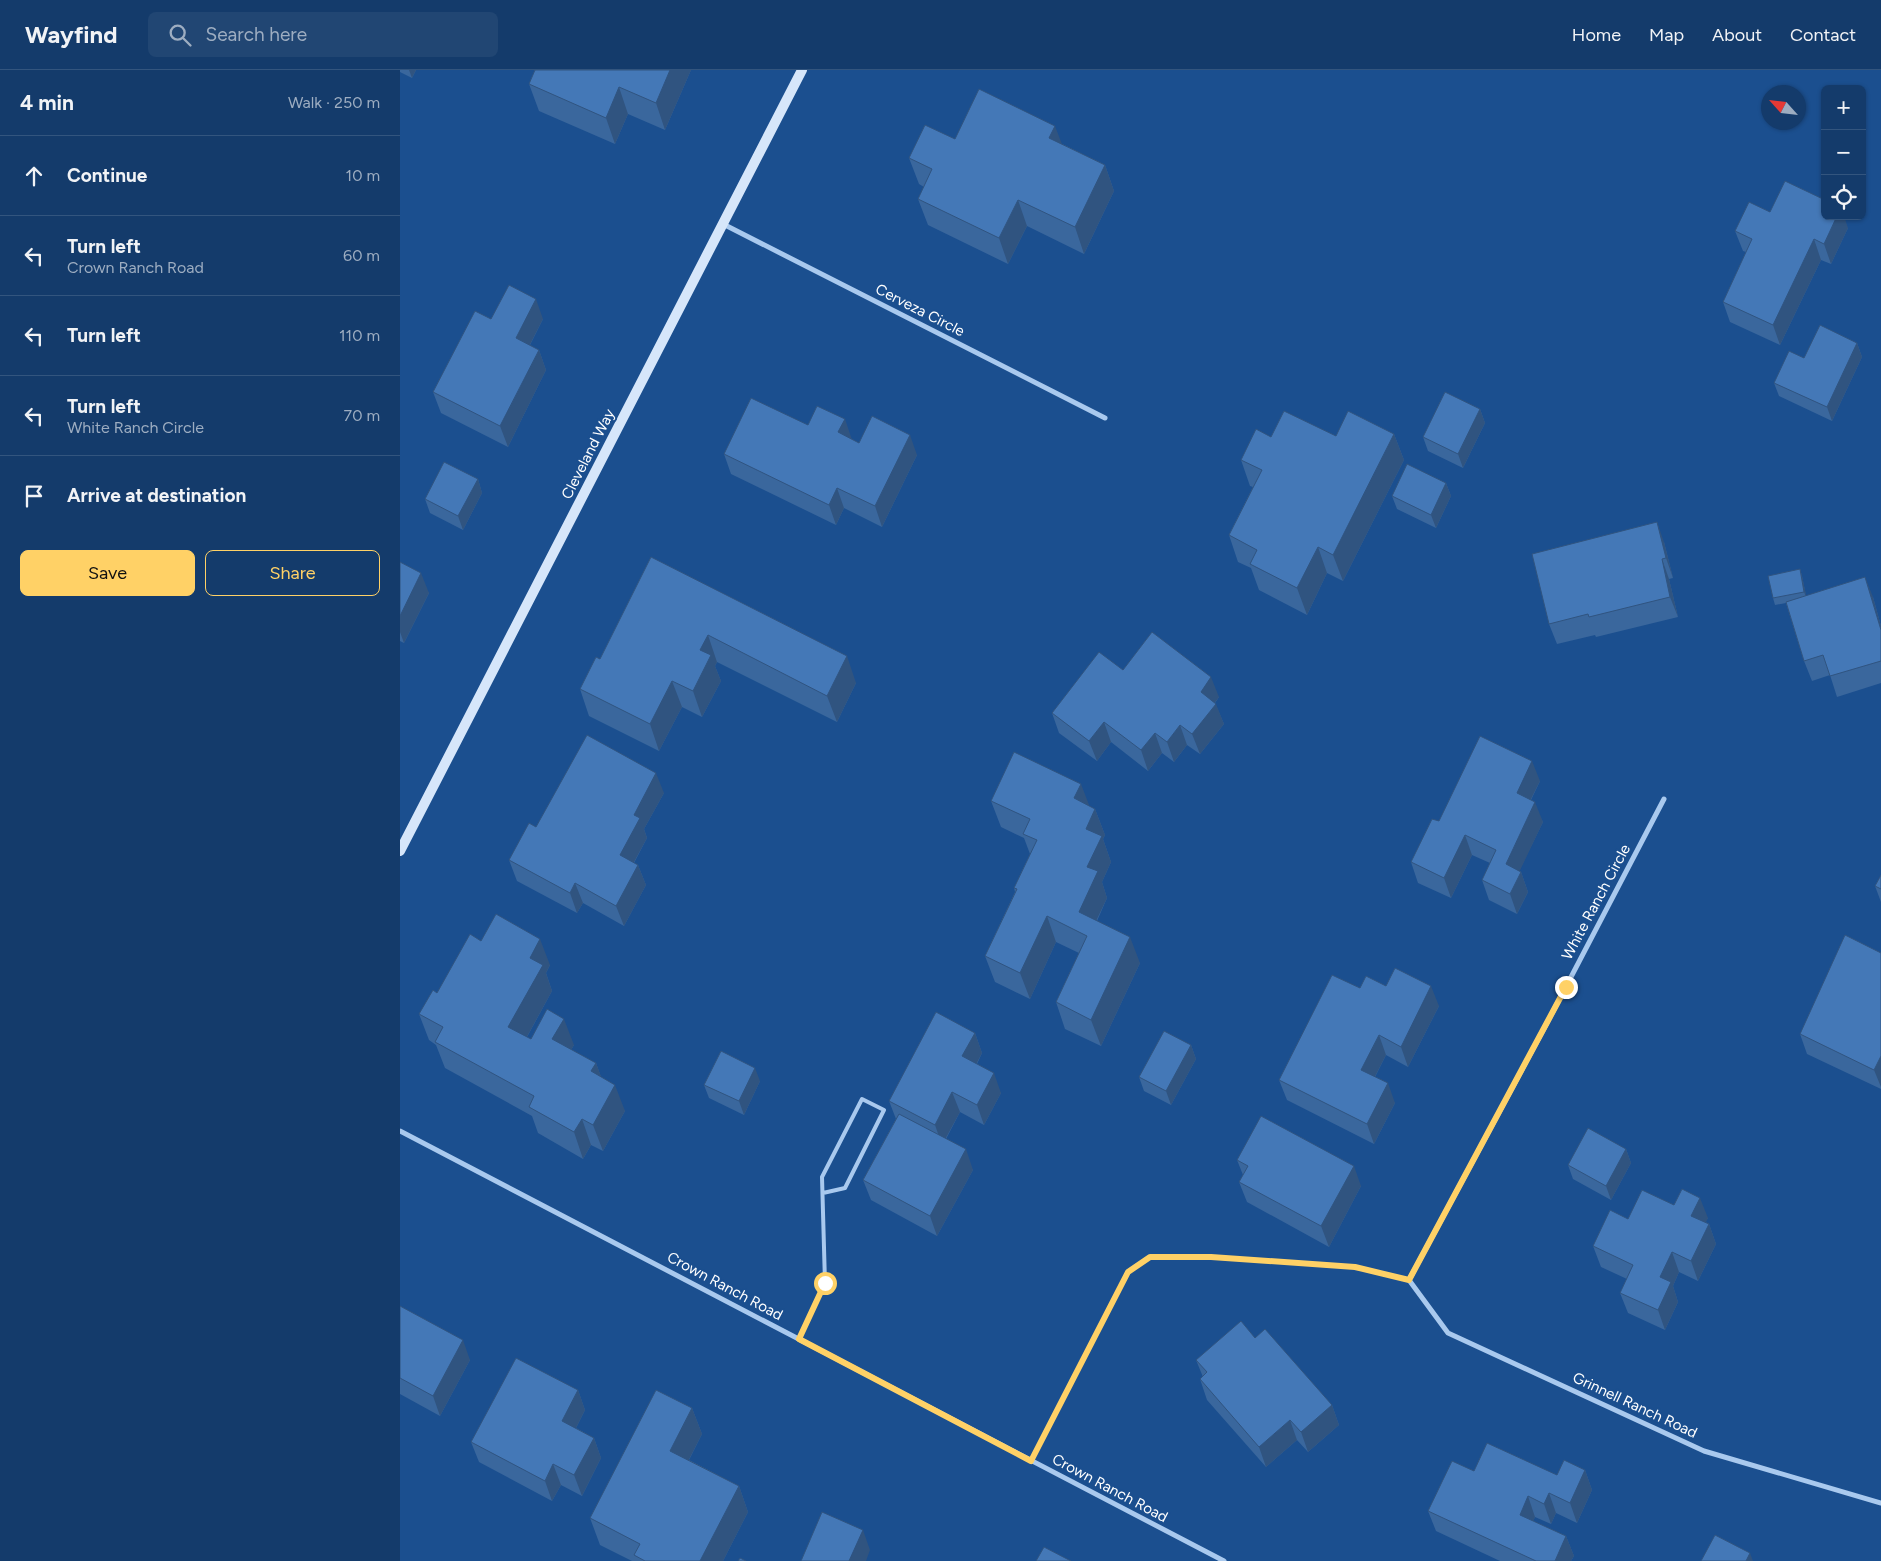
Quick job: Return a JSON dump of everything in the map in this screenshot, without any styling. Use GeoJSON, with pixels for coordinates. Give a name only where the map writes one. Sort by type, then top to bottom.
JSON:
{"type":"FeatureCollection","features":[{"type":"Feature","properties":{"kind":"street","name":"Cleveland Way"},"geometry":{"type":"LineString","coordinates":[[400,851],[802,70]]}},
{"type":"Feature","properties":{"kind":"street","name":"Cerveza Circle"},"geometry":{"type":"LineString","coordinates":[[723,224],[1105,418]]}},
{"type":"Feature","properties":{"kind":"street","name":"White Ranch Circle"},"geometry":{"type":"LineString","coordinates":[[1409,1280],[1664,800]]}},
{"type":"Feature","properties":{"kind":"street","name":"Crown Ranch Road"},"geometry":{"type":"LineString","coordinates":[[400,1131],[1224,1561]]}},
{"type":"Feature","properties":{"kind":"street","name":"Grinnell Ranch Road"},"geometry":{"type":"LineString","coordinates":[[1409,1280],[1448,1333],[1704,1451],[1881,1503]]}},
{"type":"Feature","properties":{"kind":"lane"},"geometry":{"type":"LineString","coordinates":[[799,1339],[825,1283],[822,1177],[862,1099],[884,1110],[845,1188],[823,1193]]}},
{"type":"Feature","properties":{"kind":"lane"},"geometry":{"type":"LineString","coordinates":[[1031,1461],[1128,1272],[1150,1257],[1211,1257],[1355,1267],[1409,1280]]}},
{"type":"Feature","properties":{"kind":"building"},"geometry":{"type":"Polygon","coordinates":[[[535,70],[670,70],[656,103],[619,87],[606,118],[529,84],[535,70]]]}},
{"type":"Feature","properties":{"kind":"building"},"geometry":{"type":"Polygon","coordinates":[[[979,89],[1055,126],[1049,138],[1105,165],[1075,227],[1018,200],[999,238],[918,199],[932,169],[909,158],[925,125],[955,139],[979,89]]]}},
{"type":"Feature","properties":{"kind":"building"},"geometry":{"type":"Polygon","coordinates":[[[1785,181],[1821,198],[1821,220],[1835,220],[1824,244],[1814,239],[1773,325],[1723,302],[1752,239],[1735,231],[1749,202],[1770,212],[1785,181]]]}},
{"type":"Feature","properties":{"kind":"building"},"geometry":{"type":"Polygon","coordinates":[[[509,285],[536,299],[516,338],[539,350],[500,426],[433,392],[475,311],[491,319],[509,285]]]}},
{"type":"Feature","properties":{"kind":"building"},"geometry":{"type":"Polygon","coordinates":[[[1820,325],[1857,343],[1827,407],[1774,383],[1789,351],[1804,358],[1820,325]]]}},
{"type":"Feature","properties":{"kind":"building"},"geometry":{"type":"Polygon","coordinates":[[[1445,392],[1480,409],[1458,454],[1423,437],[1445,392]]]}},
{"type":"Feature","properties":{"kind":"building"},"geometry":{"type":"Polygon","coordinates":[[[751,398],[808,425],[817,406],[845,419],[838,432],[859,443],[872,416],[910,435],[875,506],[837,488],[829,505],[724,454],[751,398]]]}},
{"type":"Feature","properties":{"kind":"building"},"geometry":{"type":"Polygon","coordinates":[[[1284,411],[1336,436],[1348,411],[1394,434],[1333,555],[1318,547],[1297,588],[1250,564],[1257,550],[1229,535],[1262,470],[1241,460],[1256,429],[1271,437],[1284,411]]]}},
{"type":"Feature","properties":{"kind":"building"},"geometry":{"type":"Polygon","coordinates":[[[444,462],[478,479],[458,516],[425,499],[444,462]]]}},
{"type":"Feature","properties":{"kind":"building"},"geometry":{"type":"Polygon","coordinates":[[[1407,464],[1446,483],[1431,515],[1392,496],[1407,464]]]}},
{"type":"Feature","properties":{"kind":"building"},"geometry":{"type":"Polygon","coordinates":[[[1657,522],[1666,558],[1662,559],[1670,597],[1589,617],[1588,614],[1549,624],[1532,554],[1657,522]]]}},
{"type":"Feature","properties":{"kind":"building"},"geometry":{"type":"Polygon","coordinates":[[[651,557],[847,656],[827,696],[708,635],[700,650],[711,655],[693,691],[672,681],[650,724],[580,689],[596,657],[600,659],[651,557]]]}},
{"type":"Feature","properties":{"kind":"building"},"geometry":{"type":"Polygon","coordinates":[[[400,562],[421,573],[400,616],[400,562]]]}},
{"type":"Feature","properties":{"kind":"building"},"geometry":{"type":"Polygon","coordinates":[[[1800,569],[1804,592],[1773,598],[1768,576],[1800,569]]]}},
{"type":"Feature","properties":{"kind":"building"},"geometry":{"type":"Polygon","coordinates":[[[1865,577],[1881,630],[1881,661],[1830,676],[1823,655],[1804,661],[1786,602],[1865,577]]]}},
{"type":"Feature","properties":{"kind":"building"},"geometry":{"type":"Polygon","coordinates":[[[1152,632],[1211,677],[1201,692],[1216,704],[1192,734],[1180,725],[1167,742],[1155,733],[1141,750],[1104,722],[1089,741],[1052,713],[1099,652],[1123,670],[1152,632]]]}},
{"type":"Feature","properties":{"kind":"building"},"geometry":{"type":"Polygon","coordinates":[[[587,735],[656,773],[634,815],[640,818],[620,855],[638,865],[616,906],[575,883],[570,893],[509,860],[529,823],[536,827],[587,735]]]}},
{"type":"Feature","properties":{"kind":"building"},"geometry":{"type":"Polygon","coordinates":[[[1480,736],[1532,761],[1517,793],[1535,802],[1506,864],[1521,872],[1510,894],[1482,880],[1496,850],[1465,835],[1444,878],[1411,862],[1432,819],[1439,821],[1480,736]]]}},
{"type":"Feature","properties":{"kind":"building"},"geometry":{"type":"Polygon","coordinates":[[[1014,752],[1081,784],[1074,798],[1095,809],[1086,829],[1102,836],[1087,867],[1098,871],[1079,912],[1130,937],[1091,1020],[1056,1002],[1087,936],[1047,916],[1020,973],[985,956],[1017,889],[1014,888],[1037,840],[1023,834],[1030,819],[991,801],[1014,752]]]}},
{"type":"Feature","properties":{"kind":"building"},"geometry":{"type":"Polygon","coordinates":[[[1881,875],[1881,889],[1875,886],[1881,875]]]}},
{"type":"Feature","properties":{"kind":"building"},"geometry":{"type":"Polygon","coordinates":[[[496,914],[540,939],[530,958],[543,965],[508,1027],[531,1039],[547,1009],[564,1019],[552,1039],[596,1063],[591,1071],[615,1085],[593,1125],[582,1119],[574,1132],[529,1107],[534,1096],[435,1042],[443,1027],[419,1014],[433,990],[437,993],[470,934],[481,941],[496,914]]]}},
{"type":"Feature","properties":{"kind":"building"},"geometry":{"type":"Polygon","coordinates":[[[1845,935],[1881,953],[1881,1056],[1874,1070],[1800,1034],[1845,935]]]}},
{"type":"Feature","properties":{"kind":"building"},"geometry":{"type":"Polygon","coordinates":[[[1395,968],[1431,986],[1401,1047],[1379,1035],[1361,1070],[1388,1083],[1367,1124],[1279,1080],[1332,975],[1360,988],[1366,976],[1386,986],[1395,968]]]}},
{"type":"Feature","properties":{"kind":"building"},"geometry":{"type":"Polygon","coordinates":[[[936,1012],[975,1033],[962,1056],[994,1073],[977,1105],[952,1092],[935,1125],[889,1101],[936,1012]]]}},
{"type":"Feature","properties":{"kind":"building"},"geometry":{"type":"Polygon","coordinates":[[[1164,1031],[1191,1045],[1166,1091],[1139,1077],[1164,1031]]]}},
{"type":"Feature","properties":{"kind":"building"},"geometry":{"type":"Polygon","coordinates":[[[721,1051],[755,1068],[739,1101],[704,1085],[721,1051]]]}},
{"type":"Feature","properties":{"kind":"building"},"geometry":{"type":"Polygon","coordinates":[[[899,1114],[966,1149],[930,1216],[863,1180],[899,1114]]]}},
{"type":"Feature","properties":{"kind":"building"},"geometry":{"type":"Polygon","coordinates":[[[1261,1116],[1354,1166],[1321,1226],[1239,1182],[1248,1166],[1237,1160],[1261,1116]]]}},
{"type":"Feature","properties":{"kind":"building"},"geometry":{"type":"Polygon","coordinates":[[[1588,1128],[1626,1149],[1606,1186],[1568,1165],[1588,1128]]]}},
{"type":"Feature","properties":{"kind":"building"},"geometry":{"type":"Polygon","coordinates":[[[1682,1189],[1700,1198],[1691,1216],[1709,1224],[1691,1261],[1672,1252],[1660,1277],[1671,1282],[1658,1310],[1620,1293],[1633,1265],[1593,1246],[1610,1210],[1628,1219],[1642,1190],[1674,1205],[1682,1189]]]}},
{"type":"Feature","properties":{"kind":"building"},"geometry":{"type":"Polygon","coordinates":[[[400,1306],[463,1340],[433,1396],[400,1378],[400,1306]]]}},
{"type":"Feature","properties":{"kind":"building"},"geometry":{"type":"Polygon","coordinates":[[[1241,1321],[1255,1338],[1265,1329],[1332,1405],[1301,1432],[1290,1420],[1259,1447],[1200,1379],[1207,1372],[1196,1360],[1241,1321]]]}},
{"type":"Feature","properties":{"kind":"building"},"geometry":{"type":"Polygon","coordinates":[[[516,1358],[578,1390],[562,1421],[594,1438],[574,1475],[553,1464],[545,1481],[471,1442],[516,1358]]]}},
{"type":"Feature","properties":{"kind":"building"},"geometry":{"type":"Polygon","coordinates":[[[656,1390],[692,1408],[670,1451],[739,1486],[700,1561],[645,1561],[634,1555],[640,1544],[590,1518],[656,1390]]]}},
{"type":"Feature","properties":{"kind":"building"},"geometry":{"type":"Polygon","coordinates":[[[1487,1443],[1557,1475],[1564,1460],[1585,1470],[1570,1503],[1549,1493],[1544,1504],[1528,1496],[1520,1515],[1566,1536],[1555,1561],[1536,1561],[1428,1511],[1452,1461],[1474,1471],[1487,1443]]]}},
{"type":"Feature","properties":{"kind":"building"},"geometry":{"type":"Polygon","coordinates":[[[822,1512],[863,1530],[849,1561],[801,1561],[822,1512]]]}},
{"type":"Feature","properties":{"kind":"building"},"geometry":{"type":"Polygon","coordinates":[[[1715,1535],[1750,1553],[1746,1561],[1701,1561],[1715,1535]]]}},
{"type":"Feature","properties":{"kind":"building"},"geometry":{"type":"Polygon","coordinates":[[[1044,1547],[1071,1561],[1036,1561],[1044,1547]]]}},
{"type":"Feature","properties":{"kind":"route"},"geometry":{"type":"LineString","coordinates":[[825,1283],[799,1339],[1031,1461],[1128,1272],[1150,1257],[1211,1257],[1355,1267],[1409,1280],[1566,987]]}}]}
